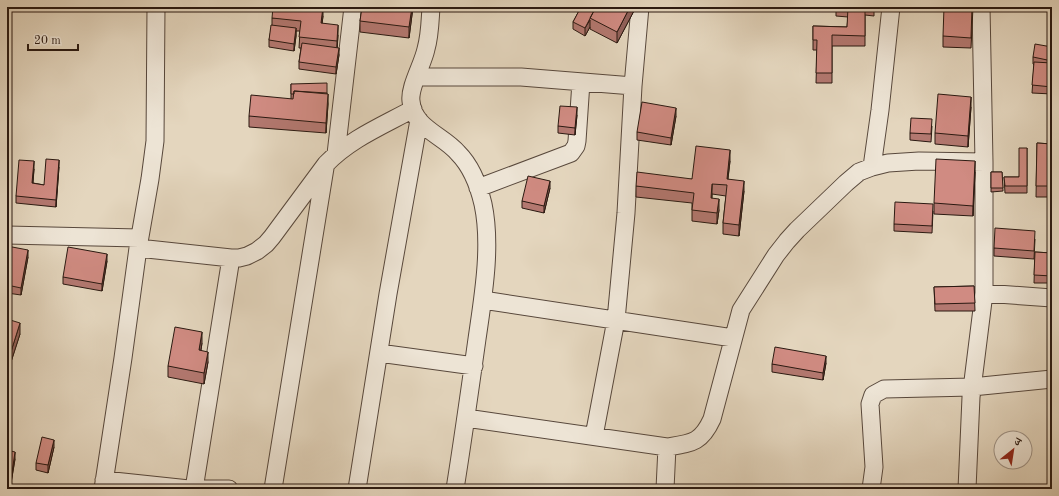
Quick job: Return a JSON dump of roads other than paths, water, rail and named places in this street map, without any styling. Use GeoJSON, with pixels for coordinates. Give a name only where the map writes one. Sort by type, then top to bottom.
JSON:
{"type":"FeatureCollection","features":[{"type":"Feature","properties":{"kind":"street"},"geometry":{"type":"LineString","coordinates":[[156,7],[155,141],[150,179],[138,243],[123,358],[103,484],[189,489]]}},
{"type":"Feature","properties":{"kind":"street"},"geometry":{"type":"LineString","coordinates":[[273,489],[331,159],[353,7]]}},
{"type":"Feature","properties":{"kind":"street"},"geometry":{"type":"LineString","coordinates":[[431,7],[429,34],[426,49],[411,92],[411,102],[416,115],[426,128],[459,153],[466,163],[478,188],[483,204],[486,232],[483,300],[455,489]]}},
{"type":"Feature","properties":{"kind":"street"},"geometry":{"type":"LineString","coordinates":[[594,436],[616,320],[626,212],[633,86],[640,7]]}},
{"type":"Feature","properties":{"kind":"street"},"geometry":{"type":"LineString","coordinates":[[872,167],[880,110],[891,7]]}},
{"type":"Feature","properties":{"kind":"street"},"geometry":{"type":"LineString","coordinates":[[967,489],[972,387],[984,293],[984,162],[981,7]]}},
{"type":"Feature","properties":{"kind":"street"},"geometry":{"type":"LineString","coordinates":[[417,77],[521,77],[633,86]]}},
{"type":"Feature","properties":{"kind":"street"},"geometry":{"type":"LineString","coordinates":[[478,188],[571,153],[578,141],[581,82]]}},
{"type":"Feature","properties":{"kind":"street"},"geometry":{"type":"LineString","coordinates":[[7,235],[138,243],[231,258],[247,256],[266,244],[331,159],[354,140],[416,115]]}},
{"type":"Feature","properties":{"kind":"street"},"geometry":{"type":"LineString","coordinates":[[357,489],[416,115]]}},
{"type":"Feature","properties":{"kind":"street"},"geometry":{"type":"LineString","coordinates":[[466,418],[667,447],[684,444],[699,439],[706,431],[712,419],[741,310],[776,255],[796,230],[859,172],[872,167],[888,163],[919,161],[984,162]]}},
{"type":"Feature","properties":{"kind":"street"},"geometry":{"type":"LineString","coordinates":[[194,489],[231,258]]}},
{"type":"Feature","properties":{"kind":"street"},"geometry":{"type":"LineString","coordinates":[[984,293],[1052,298]]}},
{"type":"Feature","properties":{"kind":"street"},"geometry":{"type":"LineString","coordinates":[[483,300],[733,338]]}},
{"type":"Feature","properties":{"kind":"street"},"geometry":{"type":"LineString","coordinates":[[379,353],[474,366]]}},
{"type":"Feature","properties":{"kind":"street"},"geometry":{"type":"LineString","coordinates":[[871,489],[874,467],[870,404],[873,395],[884,390],[972,387],[1052,379]]}},
{"type":"Feature","properties":{"kind":"street"},"geometry":{"type":"LineString","coordinates":[[665,489],[667,447]]}},
{"type":"Feature","properties":{"kind":"street"},"geometry":{"type":"LineString","coordinates":[[201,489],[229,489]]}}]}
